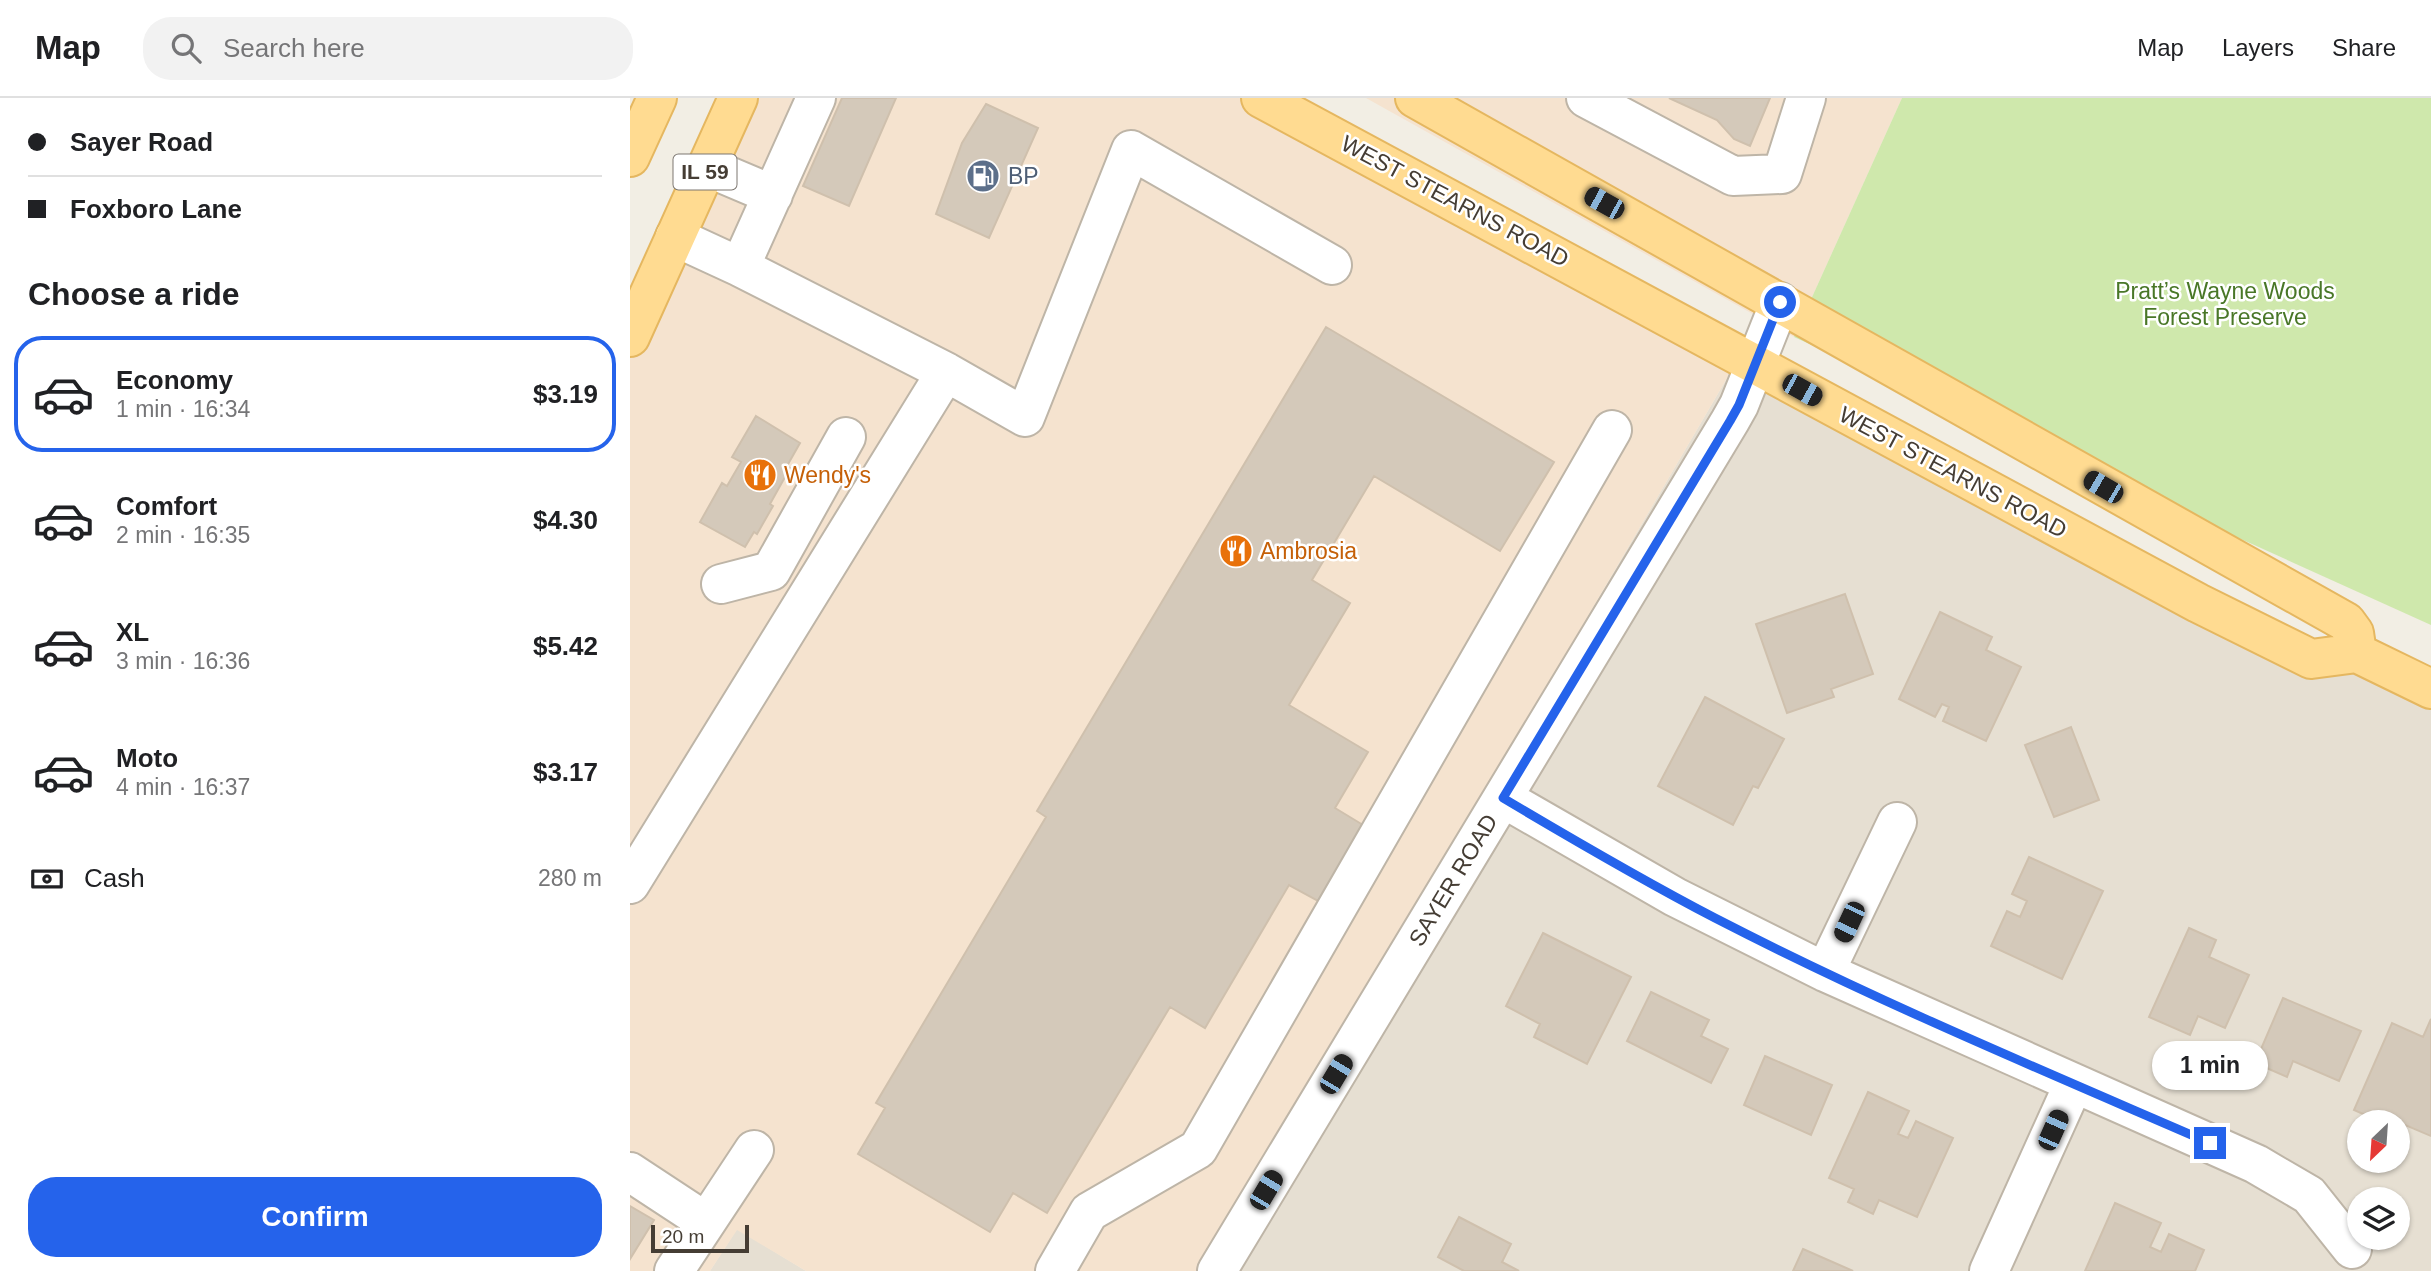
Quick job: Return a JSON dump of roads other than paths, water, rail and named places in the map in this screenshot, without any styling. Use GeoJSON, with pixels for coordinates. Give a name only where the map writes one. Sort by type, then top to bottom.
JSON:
{"type":"FeatureCollection","features":[{"type":"Feature","properties":{"kind":"main road"},"geometry":{"type":"LineString","coordinates":[[630,157],[657,98]]}},
{"type":"Feature","properties":{"kind":"main road","name":"IL 59"},"geometry":{"type":"LineString","coordinates":[[630,337],[738,98]]}},
{"type":"Feature","properties":{"kind":"main road","name":"WEST STEARNS ROAD"},"geometry":{"type":"LineString","coordinates":[[1261,98],[2185,597],[2311,659],[2357,653]]}},
{"type":"Feature","properties":{"kind":"main road"},"geometry":{"type":"LineString","coordinates":[[1415,98],[1780,302],[2123,499],[2346,622],[2354,633],[2357,653],[2431,689]]}},
{"type":"Feature","properties":{"kind":"street"},"geometry":{"type":"LineString","coordinates":[[740,267],[816,98]]}},
{"type":"Feature","properties":{"kind":"street"},"geometry":{"type":"LineString","coordinates":[[1586,98],[1733,176],[1782,174],[1806,98]]}},
{"type":"Feature","properties":{"kind":"street"},"geometry":{"type":"LineString","coordinates":[[675,237],[740,267],[946,372],[1025,416],[1131,150],[1332,265]]}},
{"type":"Feature","properties":{"kind":"street"},"geometry":{"type":"LineString","coordinates":[[707,167],[773,195]]}},
{"type":"Feature","properties":{"kind":"street","name":"SAYER ROAD"},"geometry":{"type":"LineString","coordinates":[[1217,1271],[1730,421],[1780,302]]}},
{"type":"Feature","properties":{"kind":"street"},"geometry":{"type":"LineString","coordinates":[[630,884],[946,372]]}},
{"type":"Feature","properties":{"kind":"street"},"geometry":{"type":"LineString","coordinates":[[1055,1271],[1089,1212],[1198,1149],[1612,429]]}},
{"type":"Feature","properties":{"kind":"street"},"geometry":{"type":"LineString","coordinates":[[721,584],[771,571],[846,438]]}},
{"type":"Feature","properties":{"kind":"street"},"geometry":{"type":"LineString","coordinates":[[1503,798],[1675,897],[1825,972],[2256,1164],[2309,1195],[2347,1244]]}},
{"type":"Feature","properties":{"kind":"street"},"geometry":{"type":"LineString","coordinates":[[1825,972],[1897,822]]}},
{"type":"Feature","properties":{"kind":"street"},"geometry":{"type":"LineString","coordinates":[[1989,1271],[2074,1083]]}},
{"type":"Feature","properties":{"kind":"street"},"geometry":{"type":"LineString","coordinates":[[674,1271],[754,1150]]}},
{"type":"Feature","properties":{"kind":"street"},"geometry":{"type":"LineString","coordinates":[[630,1172],[706,1222]]}},
{"type":"Feature","properties":{"kind":"place","name":"BP"},"geometry":{"type":"Point","coordinates":[983,176]}},
{"type":"Feature","properties":{"kind":"place","name":"Wendy's"},"geometry":{"type":"Point","coordinates":[760,475]}},
{"type":"Feature","properties":{"kind":"place","name":"Ambrosia"},"geometry":{"type":"Point","coordinates":[1236,551]}},
{"type":"Feature","properties":{"kind":"park label","name":"Pratt’s Wayne Woods Forest Preserve"},"geometry":{"type":"Point","coordinates":[2225,304]}}]}
